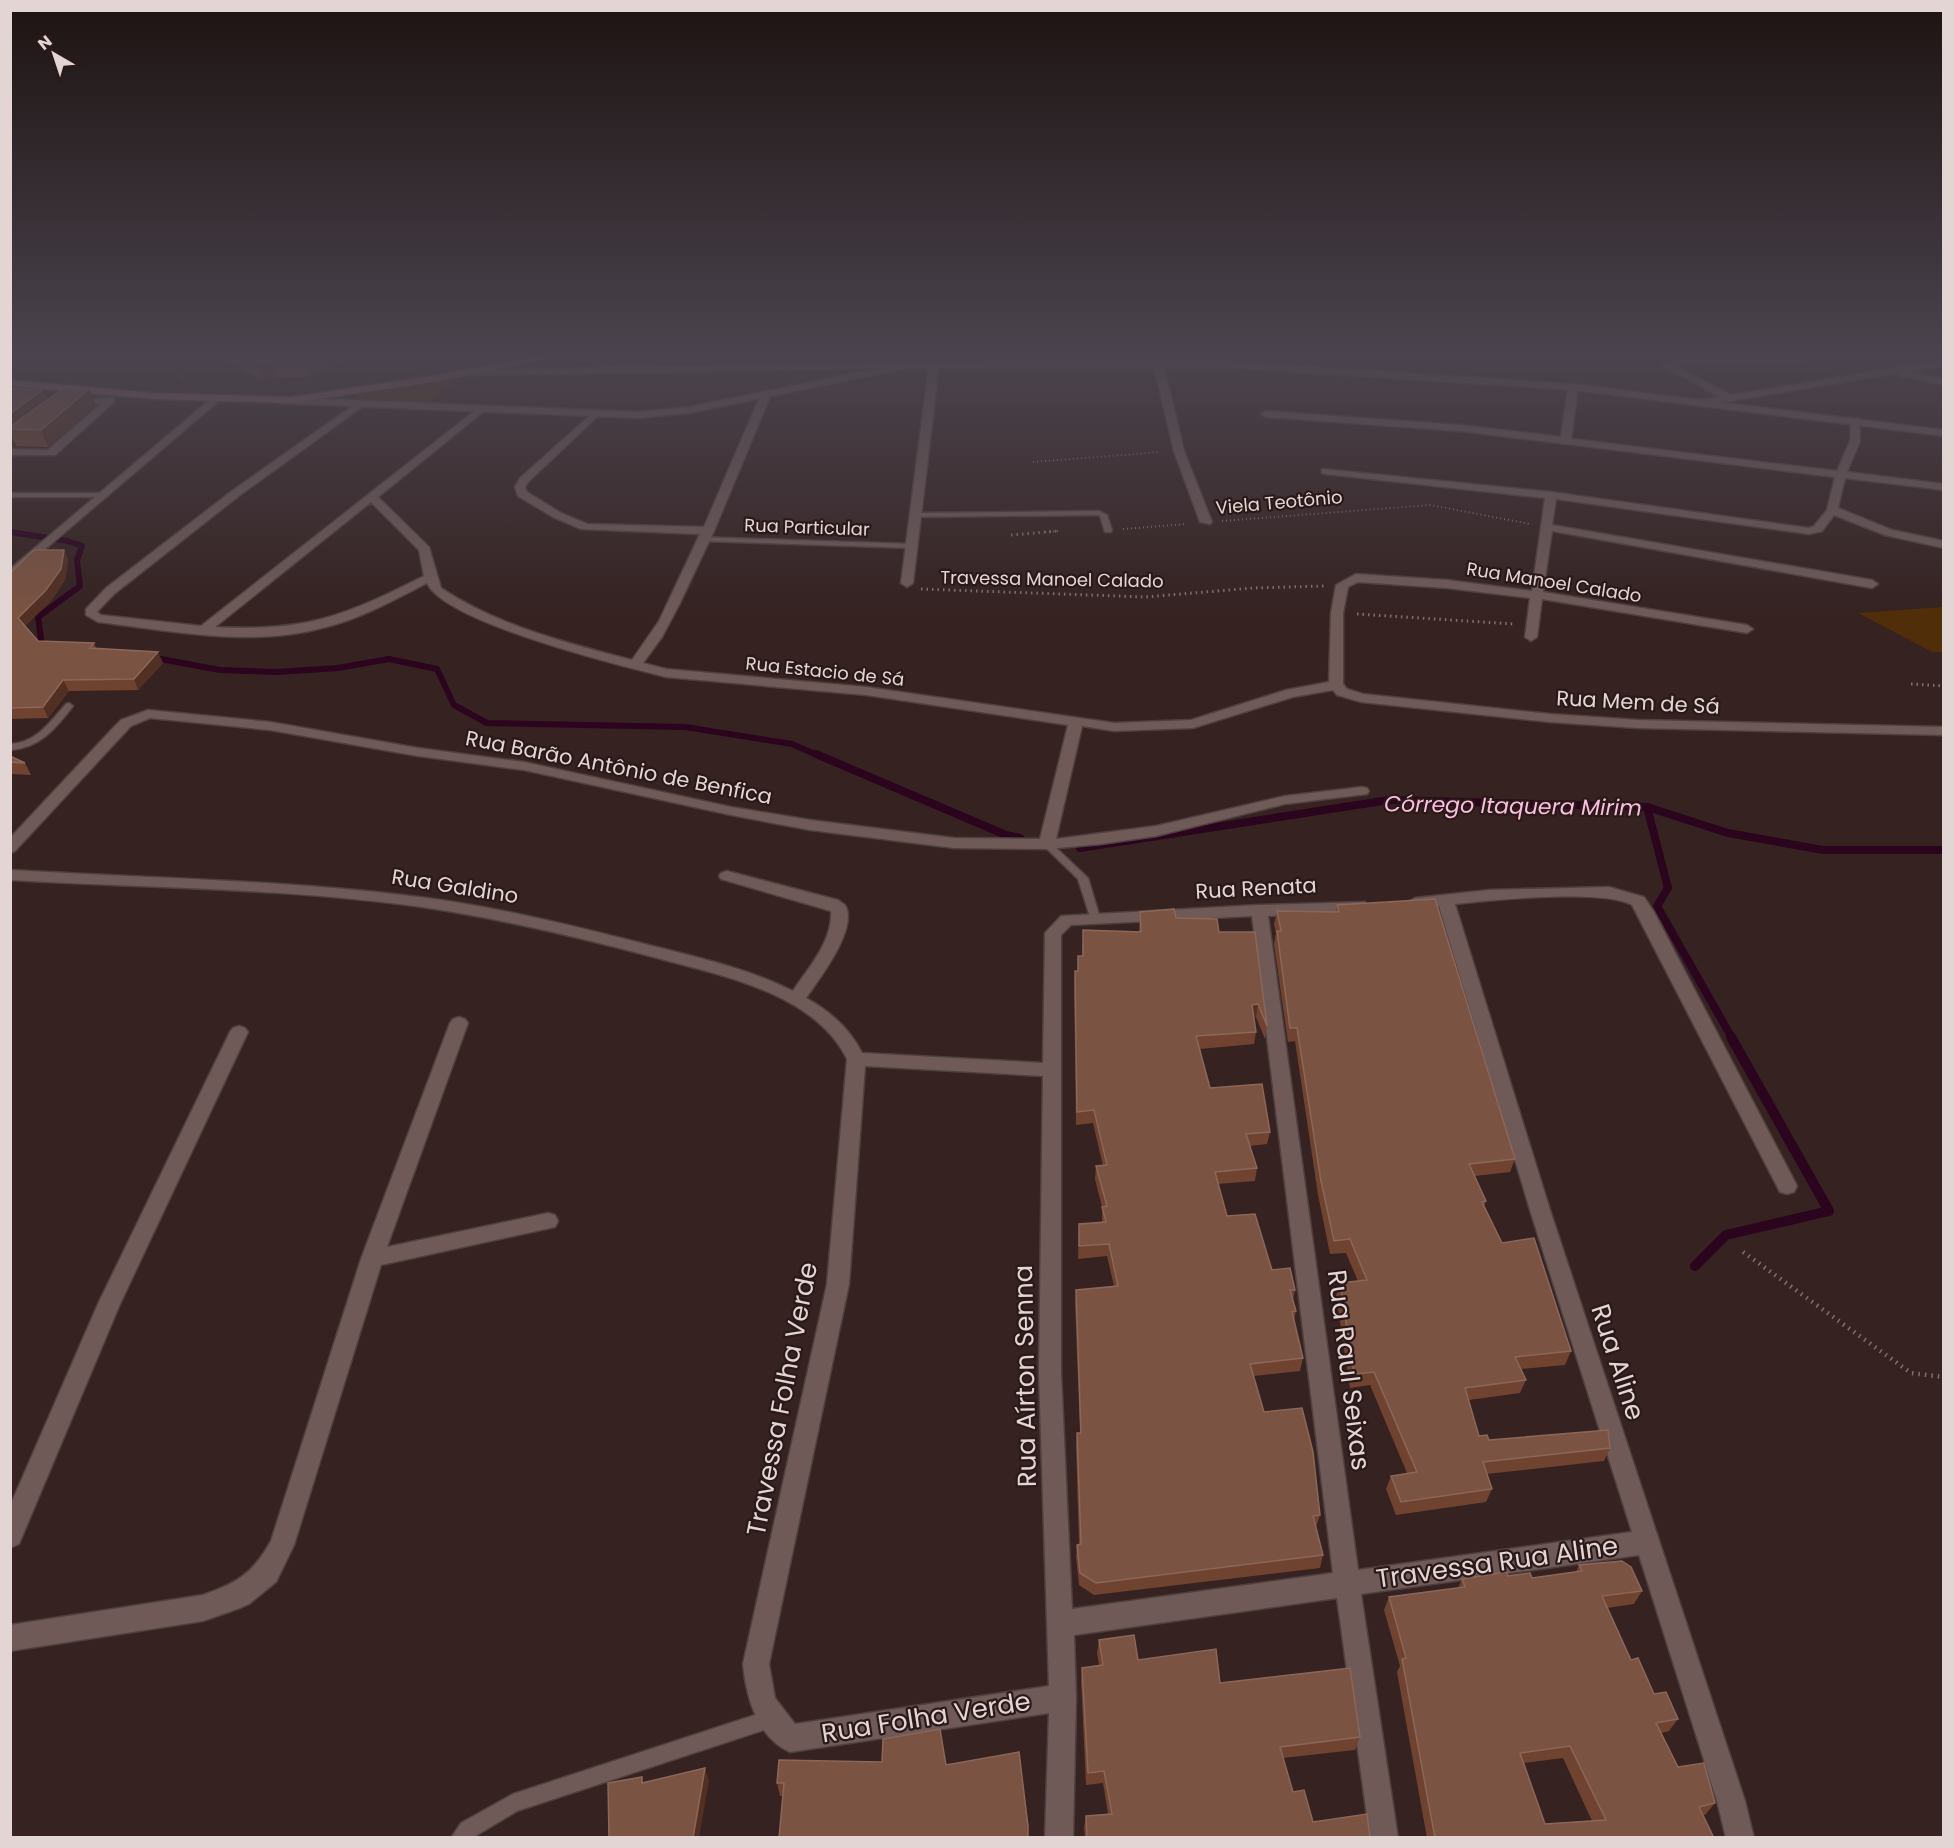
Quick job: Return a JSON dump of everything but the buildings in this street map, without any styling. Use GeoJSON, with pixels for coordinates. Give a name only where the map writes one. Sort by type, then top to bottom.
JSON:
{"type":"FeatureCollection","features":[{"type":"Feature","properties":{"kind":"street"},"geometry":{"type":"LineString","coordinates":[[10,452],[51,453],[64,441]]}},
{"type":"Feature","properties":{"kind":"street"},"geometry":{"type":"LineString","coordinates":[[10,576],[166,441]]}},
{"type":"Feature","properties":{"kind":"street"},"geometry":{"type":"LineString","coordinates":[[310,441],[236,493],[110,591],[92,607],[92,616],[205,629],[257,632],[285,631],[321,625],[354,614],[430,577],[425,549],[372,497]]}},
{"type":"Feature","properties":{"kind":"street"},"geometry":{"type":"LineString","coordinates":[[205,629],[441,441]]}},
{"type":"Feature","properties":{"kind":"street"},"geometry":{"type":"LineString","coordinates":[[566,441],[524,480],[520,487],[522,494],[557,515],[585,527],[705,535]]}},
{"type":"Feature","properties":{"kind":"street"},"geometry":{"type":"LineString","coordinates":[[634,666],[650,648],[705,535],[746,441]]}},
{"type":"Feature","properties":{"kind":"street"},"geometry":{"type":"LineString","coordinates":[[907,583],[924,441]]}},
{"type":"Feature","properties":{"kind":"street"},"geometry":{"type":"LineString","coordinates":[[1177,441],[1206,522]]}},
{"type":"Feature","properties":{"kind":"street"},"geometry":{"type":"LineString","coordinates":[[1576,441],[1944,487]]}},
{"type":"Feature","properties":{"kind":"street"},"geometry":{"type":"LineString","coordinates":[[1326,471],[1551,495],[1809,531],[1818,529],[1832,510],[1841,473],[1855,441]]}},
{"type":"Feature","properties":{"kind":"street"},"geometry":{"type":"LineString","coordinates":[[1532,631],[1551,495]]}},
{"type":"Feature","properties":{"kind":"street"},"geometry":{"type":"LineString","coordinates":[[1832,510],[1889,533],[1944,545]]}},
{"type":"Feature","properties":{"kind":"street"},"geometry":{"type":"LineString","coordinates":[[1547,527],[1872,584]]}},
{"type":"Feature","properties":{"kind":"street","name":"Rua Estacio de Sá"},"geometry":{"type":"LineString","coordinates":[[430,577],[436,590],[485,617],[533,636],[634,666],[705,678],[866,691],[1114,727],[1163,727],[1193,724],[1291,693],[1336,685]]}},
{"type":"Feature","properties":{"kind":"street","name":"Rua Manoel Calado"},"geometry":{"type":"LineString","coordinates":[[1342,585],[1356,578],[1447,584],[1538,595],[1747,629]]}},
{"type":"Feature","properties":{"kind":"street"},"geometry":{"type":"LineString","coordinates":[[1336,685],[1337,613],[1342,585]]}},
{"type":"Feature","properties":{"kind":"street","name":"Rua Mem de Sá"},"geometry":{"type":"LineString","coordinates":[[1336,685],[1342,692],[1360,698],[1550,718],[1638,724],[1944,731]]}},
{"type":"Feature","properties":{"kind":"street","name":"Rua Barão Antônio de Benfica"},"geometry":{"type":"LineString","coordinates":[[10,848],[63,794],[126,723],[148,714],[270,726],[418,752],[524,766],[731,811],[810,825],[954,843],[1047,844],[1156,831],[1285,800],[1362,791]]}},
{"type":"Feature","properties":{"kind":"street"},"geometry":{"type":"LineString","coordinates":[[1047,844],[1076,722]]}},
{"type":"Feature","properties":{"kind":"street","name":"Rua Galdino"},"geometry":{"type":"LineString","coordinates":[[10,875],[388,898],[520,918],[685,960],[752,981],[796,1000],[830,1022],[844,1037],[856,1059]]}},
{"type":"Feature","properties":{"kind":"street"},"geometry":{"type":"LineString","coordinates":[[727,876],[832,904],[839,909],[841,916],[832,943],[796,1000]]}},
{"type":"Feature","properties":{"kind":"street"},"geometry":{"type":"LineString","coordinates":[[1400,904],[1446,902],[1490,895],[1609,892],[1628,896],[1638,901],[1646,912],[1787,1186]]}},
{"type":"Feature","properties":{"kind":"street","name":"Rua Aline"},"geometry":{"type":"LineString","coordinates":[[1446,902],[1540,1210],[1731,1801],[1740,1838]]}},
{"type":"Feature","properties":{"kind":"street","name":"Rua Renata"},"geometry":{"type":"LineString","coordinates":[[1067,920],[1376,905]]}},
{"type":"Feature","properties":{"kind":"street","name":"Rua Raul Seixas"},"geometry":{"type":"LineString","coordinates":[[1259,910],[1347,1582],[1384,1838]]}},
{"type":"Feature","properties":{"kind":"street","name":"Rua Aírton Senna"},"geometry":{"type":"LineString","coordinates":[[1059,1838],[1063,1697],[1050,1373],[1053,933],[1067,920]]}},
{"type":"Feature","properties":{"kind":"street"},"geometry":{"type":"LineString","coordinates":[[10,1638],[203,1608],[240,1595],[267,1573],[282,1545],[371,1259],[424,1109],[459,1023]]}},
{"type":"Feature","properties":{"kind":"street"},"geometry":{"type":"LineString","coordinates":[[10,1536],[109,1304],[239,1032]]}},
{"type":"Feature","properties":{"kind":"street"},"geometry":{"type":"LineString","coordinates":[[856,1059],[1052,1070]]}},
{"type":"Feature","properties":{"kind":"street","name":"Travessa Folha Verde"},"geometry":{"type":"LineString","coordinates":[[790,1738],[770,1719],[758,1692],[756,1664],[837,1284],[856,1059]]}},
{"type":"Feature","properties":{"kind":"street"},"geometry":{"type":"LineString","coordinates":[[371,1259],[549,1221]]}},
{"type":"Feature","properties":{"kind":"street","name":"Travessa Rua Aline"},"geometry":{"type":"LineString","coordinates":[[1060,1624],[1347,1582],[1646,1542]]}},
{"type":"Feature","properties":{"kind":"street","name":"Rua Folha Verde"},"geometry":{"type":"LineString","coordinates":[[790,1738],[1063,1697]]}},
{"type":"Feature","properties":{"kind":"lane"},"geometry":{"type":"LineString","coordinates":[[10,495],[102,495]]}},
{"type":"Feature","properties":{"kind":"lane"},"geometry":{"type":"LineString","coordinates":[[915,515],[1099,513],[1103,515],[1108,530]]}},
{"type":"Feature","properties":{"kind":"lane","name":"Rua Particular"},"geometry":{"type":"LineString","coordinates":[[705,535],[912,546]]}},
{"type":"Feature","properties":{"kind":"lane"},"geometry":{"type":"LineString","coordinates":[[10,747],[20,748],[38,741],[69,706]]}},
{"type":"Feature","properties":{"kind":"lane"},"geometry":{"type":"LineString","coordinates":[[1047,844],[1083,878],[1095,918]]}},
{"type":"Feature","properties":{"kind":"lane"},"geometry":{"type":"LineString","coordinates":[[460,1838],[467,1829],[513,1803],[770,1719]]}},
{"type":"Feature","properties":{"kind":"path"},"geometry":{"type":"LineString","coordinates":[[1032,462],[1179,451]]}},
{"type":"Feature","properties":{"kind":"path","name":"Viela Teotônio"},"geometry":{"type":"LineString","coordinates":[[1108,530],[1392,506],[1431,505],[1547,527]]}},
{"type":"Feature","properties":{"kind":"path"},"geometry":{"type":"LineString","coordinates":[[1011,535],[1059,531]]}},
{"type":"Feature","properties":{"kind":"path","name":"Travessa Manoel Calado"},"geometry":{"type":"LineString","coordinates":[[907,583],[927,590],[1145,597],[1253,588],[1342,585]]}},
{"type":"Feature","properties":{"kind":"path"},"geometry":{"type":"LineString","coordinates":[[1337,613],[1532,631]]}},
{"type":"Feature","properties":{"kind":"path"},"geometry":{"type":"LineString","coordinates":[[1911,684],[1944,686]]}},
{"type":"Feature","properties":{"kind":"path"},"geometry":{"type":"LineString","coordinates":[[1743,1252],[1911,1373],[1944,1377]]}},
{"type":"Feature","properties":{"kind":"shaded area"},"geometry":{"type":"Polygon","coordinates":[[[1943,607],[1943,652],[1932,652],[1858,613],[1943,607]]]}},
{"type":"Feature","properties":{"kind":"waterway","name":"Córrego Itaquera Mirim"},"geometry":{"type":"LineString","coordinates":[[10,532],[68,541],[82,546],[77,560],[80,586],[38,617],[42,646],[47,647]]}},
{"type":"Feature","properties":{"kind":"waterway","name":"Córrego Itaquera Mirim"},"geometry":{"type":"LineString","coordinates":[[150,657],[220,670],[277,672],[338,668],[389,659],[437,669],[454,705],[487,723],[685,727],[792,744],[819,756]]}},
{"type":"Feature","properties":{"kind":"waterway","name":"Córrego Itaquera Mirim"},"geometry":{"type":"LineString","coordinates":[[816,754],[1006,835],[1020,838]]}},
{"type":"Feature","properties":{"kind":"waterway","name":"Córrego Itaquera Mirim"},"geometry":{"type":"LineString","coordinates":[[1080,848],[1389,800],[1647,807]]}},
{"type":"Feature","properties":{"kind":"waterway","name":"Córrego Itaquera Mirim"},"geometry":{"type":"LineString","coordinates":[[1647,807],[1728,833],[1823,850],[1944,850]]}},
{"type":"Feature","properties":{"kind":"waterway"},"geometry":{"type":"LineString","coordinates":[[1647,807],[1668,888],[1657,906],[1732,1038]]}},
{"type":"Feature","properties":{"kind":"waterway"},"geometry":{"type":"LineString","coordinates":[[1695,1266],[1726,1235],[1829,1211],[1731,1037]]}}]}
